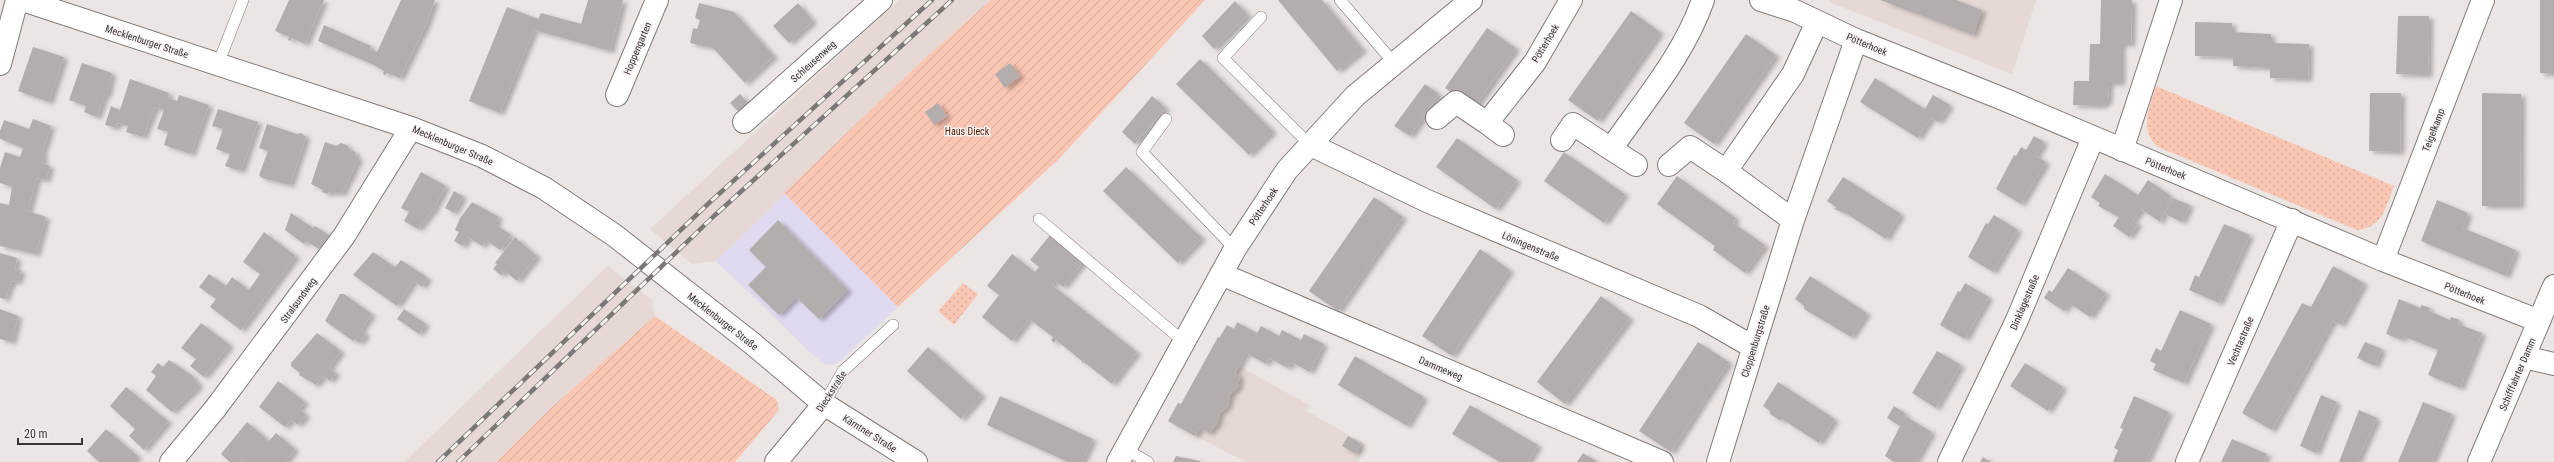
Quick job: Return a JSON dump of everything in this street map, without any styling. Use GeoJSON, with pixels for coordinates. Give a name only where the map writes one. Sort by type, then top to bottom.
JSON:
{"type":"FeatureCollection","features":[{"type":"Feature","properties":{"kind":"street"},"geometry":{"type":"LineString","coordinates":[[0,64],[17,0]]}},
{"type":"Feature","properties":{"kind":"street","name":"Mecklenburger Straße"},"geometry":{"type":"LineString","coordinates":[[23,0],[411,128],[482,156],[544,188],[620,240],[753,344],[824,404]]}},
{"type":"Feature","properties":{"kind":"street","name":"Hoppengarten"},"geometry":{"type":"LineString","coordinates":[[617,95],[657,0]]}},
{"type":"Feature","properties":{"kind":"street","name":"Schleusenweg"},"geometry":{"type":"LineString","coordinates":[[744,122],[881,0]]}},
{"type":"Feature","properties":{"kind":"street","name":"Pötterhoek"},"geometry":{"type":"LineString","coordinates":[[1122,455],[1183,341],[1235,249],[1287,170],[1354,96],[1393,62],[1471,0]]}},
{"type":"Feature","properties":{"kind":"street","name":"Pötterhoek"},"geometry":{"type":"LineString","coordinates":[[1437,118],[1456,102],[1495,129],[1571,0]]}},
{"type":"Feature","properties":{"kind":"street"},"geometry":{"type":"LineString","coordinates":[[1611,148],[1682,46],[1694,26],[1703,0]]}},
{"type":"Feature","properties":{"kind":"street","name":"Pötterhoek"},"geometry":{"type":"LineString","coordinates":[[1761,0],[1797,6],[1817,22],[1856,40],[2008,100],[2093,138],[2292,220],[2383,260],[2539,321]]}},
{"type":"Feature","properties":{"kind":"street"},"geometry":{"type":"LineString","coordinates":[[2122,150],[2170,0]]}},
{"type":"Feature","properties":{"kind":"street","name":"Teigelkamp"},"geometry":{"type":"LineString","coordinates":[[2383,260],[2483,0]]}},
{"type":"Feature","properties":{"kind":"street"},"geometry":{"type":"LineString","coordinates":[[1726,171],[1793,74],[1817,22]]}},
{"type":"Feature","properties":{"kind":"street","name":"Cloppenburgstraße"},"geometry":{"type":"LineString","coordinates":[[1718,462],[1793,220],[1856,40]]}},
{"type":"Feature","properties":{"kind":"street"},"geometry":{"type":"LineString","coordinates":[[1562,140],[1573,124],[1636,165]]}},
{"type":"Feature","properties":{"kind":"street","name":"Stralsundweg"},"geometry":{"type":"LineString","coordinates":[[171,462],[229,390],[344,236],[411,128]]}},
{"type":"Feature","properties":{"kind":"street","name":"Dinklagestraße"},"geometry":{"type":"LineString","coordinates":[[1949,462],[2017,320],[2093,138]]}},
{"type":"Feature","properties":{"kind":"street","name":"Löningenstraße"},"geometry":{"type":"LineString","coordinates":[[1309,144],[1427,201],[1698,316],[1753,347]]}},
{"type":"Feature","properties":{"kind":"street"},"geometry":{"type":"LineString","coordinates":[[1669,165],[1690,147],[1726,171],[1793,220]]}},
{"type":"Feature","properties":{"kind":"street","name":"Vechtastraße"},"geometry":{"type":"LineString","coordinates":[[2187,462],[2292,220]]}},
{"type":"Feature","properties":{"kind":"street","name":"Dammeweg"},"geometry":{"type":"LineString","coordinates":[[1221,274],[1662,462]]}},
{"type":"Feature","properties":{"kind":"street","name":"Schifffahrter Damm"},"geometry":{"type":"LineString","coordinates":[[2479,462],[2554,286]]}},
{"type":"Feature","properties":{"kind":"street"},"geometry":{"type":"LineString","coordinates":[[2524,357],[2554,364]]}},
{"type":"Feature","properties":{"kind":"street","name":"Dieckstraße"},"geometry":{"type":"LineString","coordinates":[[776,462],[824,404]]}},
{"type":"Feature","properties":{"kind":"street","name":"Kärntner Straße"},"geometry":{"type":"LineString","coordinates":[[824,404],[916,462]]}},
{"type":"Feature","properties":{"kind":"lane"},"geometry":{"type":"LineString","coordinates":[[218,64],[243,0]]}},
{"type":"Feature","properties":{"kind":"lane"},"geometry":{"type":"LineString","coordinates":[[1340,0],[1393,62]]}},
{"type":"Feature","properties":{"kind":"lane"},"geometry":{"type":"LineString","coordinates":[[1261,17],[1223,58],[1309,144]]}},
{"type":"Feature","properties":{"kind":"lane"},"geometry":{"type":"LineString","coordinates":[[1166,119],[1142,152],[1235,249]]}},
{"type":"Feature","properties":{"kind":"lane"},"geometry":{"type":"LineString","coordinates":[[1039,219],[1183,341]]}},
{"type":"Feature","properties":{"kind":"lane","name":"Dieckstraße"},"geometry":{"type":"LineString","coordinates":[[824,404],[843,371],[893,325]]}},
{"type":"Feature","properties":{"kind":"lane"},"geometry":{"type":"LineString","coordinates":[[1122,455],[1148,462]]}},
{"type":"Feature","properties":{"kind":"shaded area"},"geometry":{"type":"Polygon","coordinates":[[[899,0],[991,0],[922,61],[716,261],[692,264],[650,229],[899,0]]]}},
{"type":"Feature","properties":{"kind":"shaded area"},"geometry":{"type":"Polygon","coordinates":[[[1830,0],[2036,0],[2012,74],[1829,2],[1830,0]]]}},
{"type":"Feature","properties":{"kind":"shaded area"},"geometry":{"type":"Polygon","coordinates":[[[784,193],[898,307],[839,362],[832,365],[824,364],[815,357],[716,261],[784,193]]]}},
{"type":"Feature","properties":{"kind":"shaded area"},"geometry":{"type":"Polygon","coordinates":[[[608,266],[652,300],[655,316],[552,407],[496,462],[404,462],[608,266]]]}},
{"type":"Feature","properties":{"kind":"shaded area"},"geometry":{"type":"Polygon","coordinates":[[[1218,337],[1246,353],[1239,366],[1309,405],[1307,411],[1365,444],[1357,462],[1245,462],[1168,421],[1178,403],[1181,404],[1218,337]]]}},
{"type":"Feature","properties":{"kind":"green space","name":"Haus Dieck"},"geometry":{"type":"Polygon","coordinates":[[[991,0],[1205,0],[1058,160],[898,307],[784,193],[922,61],[991,0]]]}},
{"type":"Feature","properties":{"kind":"green space"},"geometry":{"type":"Polygon","coordinates":[[[2156,86],[2394,186],[2382,215],[2378,221],[2372,225],[2357,230],[2158,147],[2148,133],[2147,126],[2147,118],[2156,86]]]}},
{"type":"Feature","properties":{"kind":"green space"},"geometry":{"type":"Polygon","coordinates":[[[963,283],[978,294],[954,325],[938,311],[963,283]]]}},
{"type":"Feature","properties":{"kind":"green space"},"geometry":{"type":"Polygon","coordinates":[[[655,316],[777,400],[779,410],[735,462],[496,462],[552,407],[655,316]]]}},
{"type":"Feature","properties":{"kind":"building"},"geometry":{"type":"Polygon","coordinates":[[[289,0],[324,0],[305,44],[292,38],[290,41],[288,40],[289,37],[275,31],[289,0]]]}},
{"type":"Feature","properties":{"kind":"building"},"geometry":{"type":"Polygon","coordinates":[[[401,0],[435,0],[426,25],[400,78],[387,73],[385,75],[383,74],[384,71],[372,64],[318,41],[324,25],[371,46],[370,49],[377,52],[401,0]]]}},
{"type":"Feature","properties":{"kind":"building"},"geometry":{"type":"Polygon","coordinates":[[[588,0],[623,0],[610,51],[534,30],[500,113],[469,101],[507,7],[538,19],[541,13],[581,24],[588,0]]]}},
{"type":"Feature","properties":{"kind":"building"},"geometry":{"type":"Polygon","coordinates":[[[1278,0],[1322,0],[1363,50],[1337,71],[1278,0]]]}},
{"type":"Feature","properties":{"kind":"building"},"geometry":{"type":"Polygon","coordinates":[[[1880,0],[1956,0],[1982,10],[1973,35],[1880,0]]]}},
{"type":"Feature","properties":{"kind":"building"},"geometry":{"type":"Polygon","coordinates":[[[2101,0],[2132,0],[2131,44],[2121,44],[2121,83],[2109,83],[2108,101],[2102,106],[2073,105],[2074,81],[2089,81],[2090,44],[2100,44],[2101,0]]]}},
{"type":"Feature","properties":{"kind":"building"},"geometry":{"type":"Polygon","coordinates":[[[2540,0],[2554,0],[2554,74],[2540,73],[2540,0]]]}},
{"type":"Feature","properties":{"kind":"building"},"geometry":{"type":"Polygon","coordinates":[[[1235,1],[1248,15],[1214,49],[1202,36],[1235,1]]]}},
{"type":"Feature","properties":{"kind":"building"},"geometry":{"type":"Polygon","coordinates":[[[699,3],[734,12],[774,56],[745,83],[713,48],[690,43],[693,28],[697,29],[700,20],[695,18],[699,3]]]}},
{"type":"Feature","properties":{"kind":"building"},"geometry":{"type":"Polygon","coordinates":[[[798,3],[813,21],[789,43],[773,26],[798,3]]]}},
{"type":"Feature","properties":{"kind":"building"},"geometry":{"type":"Polygon","coordinates":[[[1631,11],[1660,32],[1598,121],[1568,100],[1631,11]]]}},
{"type":"Feature","properties":{"kind":"building"},"geometry":{"type":"Polygon","coordinates":[[[2398,16],[2429,16],[2428,75],[2396,74],[2398,16]]]}},
{"type":"Feature","properties":{"kind":"building"},"geometry":{"type":"Polygon","coordinates":[[[2195,22],[2232,23],[2232,32],[2271,34],[2271,43],[2309,44],[2308,79],[2270,78],[2270,68],[2233,66],[2233,57],[2195,56],[2195,22]]]}},
{"type":"Feature","properties":{"kind":"building"},"geometry":{"type":"Polygon","coordinates":[[[1487,28],[1516,48],[1474,108],[1445,88],[1487,28]]]}},
{"type":"Feature","properties":{"kind":"building"},"geometry":{"type":"Polygon","coordinates":[[[1746,34],[1776,55],[1714,144],[1684,123],[1746,34]]]}},
{"type":"Feature","properties":{"kind":"building"},"geometry":{"type":"Polygon","coordinates":[[[33,47],[64,57],[49,102],[18,91],[33,47]]]}},
{"type":"Feature","properties":{"kind":"building"},"geometry":{"type":"Polygon","coordinates":[[[1200,59],[1273,131],[1249,155],[1176,84],[1200,59]]]}},
{"type":"Feature","properties":{"kind":"building"},"geometry":{"type":"Polygon","coordinates":[[[82,63],[112,73],[107,95],[105,94],[97,117],[84,112],[86,106],[69,100],[82,63]]]}},
{"type":"Feature","properties":{"kind":"building"},"geometry":{"type":"Polygon","coordinates":[[[1010,63],[1020,76],[1005,88],[995,74],[1010,63]]]}},
{"type":"Feature","properties":{"kind":"building"},"geometry":{"type":"Polygon","coordinates":[[[1875,78],[1925,109],[1933,95],[1950,105],[1939,122],[1931,118],[1918,138],[1860,102],[1875,78]]]}},
{"type":"Feature","properties":{"kind":"building"},"geometry":{"type":"Polygon","coordinates":[[[130,79],[169,93],[168,98],[177,101],[179,95],[209,105],[191,154],[164,145],[168,132],[157,129],[164,110],[155,107],[143,137],[126,132],[128,126],[117,123],[116,128],[105,125],[111,106],[120,110],[130,79]]]}},
{"type":"Feature","properties":{"kind":"building"},"geometry":{"type":"Polygon","coordinates":[[[1425,84],[1439,94],[1410,136],[1394,126],[1425,84]]]}},
{"type":"Feature","properties":{"kind":"building"},"geometry":{"type":"Polygon","coordinates":[[[2370,93],[2401,93],[2400,152],[2369,151],[2370,93]]]}},
{"type":"Feature","properties":{"kind":"building"},"geometry":{"type":"Polygon","coordinates":[[[2482,93],[2521,94],[2520,206],[2482,206],[2482,93]]]}},
{"type":"Feature","properties":{"kind":"building"},"geometry":{"type":"Polygon","coordinates":[[[740,94],[748,103],[739,112],[730,103],[740,94]]]}},
{"type":"Feature","properties":{"kind":"building"},"geometry":{"type":"Polygon","coordinates":[[[1152,96],[1166,108],[1135,144],[1122,132],[1152,96]]]}},
{"type":"Feature","properties":{"kind":"building"},"geometry":{"type":"Polygon","coordinates":[[[938,103],[947,116],[934,125],[925,112],[938,103]]]}},
{"type":"Feature","properties":{"kind":"building"},"geometry":{"type":"Polygon","coordinates":[[[218,109],[258,122],[241,171],[225,166],[230,154],[216,149],[223,129],[212,126],[218,109]]]}},
{"type":"Feature","properties":{"kind":"building"},"geometry":{"type":"Polygon","coordinates":[[[33,119],[51,126],[42,154],[44,155],[42,163],[50,166],[46,180],[37,178],[28,211],[46,217],[36,254],[0,246],[0,203],[9,205],[12,187],[0,183],[0,168],[5,152],[20,157],[23,148],[0,139],[0,131],[4,120],[29,129],[33,119]]]}},
{"type":"Feature","properties":{"kind":"building"},"geometry":{"type":"Polygon","coordinates":[[[267,124],[297,134],[301,133],[306,137],[290,185],[262,178],[259,175],[268,151],[259,148],[267,124]]]}},
{"type":"Feature","properties":{"kind":"building"},"geometry":{"type":"Polygon","coordinates":[[[2034,136],[2044,142],[2036,156],[2046,162],[2021,204],[1996,189],[2014,155],[2016,156],[2021,147],[2026,150],[2034,136]]]}},
{"type":"Feature","properties":{"kind":"building"},"geometry":{"type":"Polygon","coordinates":[[[1457,138],[1517,180],[1496,209],[1436,167],[1457,138]]]}},
{"type":"Feature","properties":{"kind":"building"},"geometry":{"type":"Polygon","coordinates":[[[325,142],[336,146],[341,143],[347,145],[350,150],[356,152],[355,156],[359,158],[342,194],[328,192],[328,194],[322,192],[323,190],[311,184],[325,142]]]}},
{"type":"Feature","properties":{"kind":"building"},"geometry":{"type":"Polygon","coordinates":[[[1564,152],[1625,194],[1604,223],[1544,181],[1564,152]]]}},
{"type":"Feature","properties":{"kind":"building"},"geometry":{"type":"Polygon","coordinates":[[[1126,167],[1202,238],[1178,263],[1103,191],[1126,167]]]}},
{"type":"Feature","properties":{"kind":"building"},"geometry":{"type":"Polygon","coordinates":[[[421,172],[446,186],[434,209],[418,229],[404,221],[409,212],[401,208],[421,172]]]}},
{"type":"Feature","properties":{"kind":"building"},"geometry":{"type":"Polygon","coordinates":[[[2105,174],[2138,195],[2148,180],[2171,196],[2160,222],[2141,209],[2133,221],[2138,224],[2129,237],[2113,226],[2119,217],[2098,206],[2100,203],[2091,197],[2105,174]]]}},
{"type":"Feature","properties":{"kind":"building"},"geometry":{"type":"Polygon","coordinates":[[[1677,176],[1736,218],[1733,223],[1765,245],[1745,273],[1713,250],[1715,246],[1657,204],[1677,176]]]}},
{"type":"Feature","properties":{"kind":"building"},"geometry":{"type":"Polygon","coordinates":[[[1843,177],[1901,214],[1886,239],[1847,214],[1834,209],[1836,207],[1827,201],[1843,177]]]}},
{"type":"Feature","properties":{"kind":"building"},"geometry":{"type":"Polygon","coordinates":[[[454,191],[463,196],[454,213],[445,208],[454,191]]]}},
{"type":"Feature","properties":{"kind":"building"},"geometry":{"type":"Polygon","coordinates":[[[1374,197],[1403,217],[1338,311],[1309,291],[1374,197]]]}},
{"type":"Feature","properties":{"kind":"building"},"geometry":{"type":"Polygon","coordinates":[[[2173,198],[2190,205],[2182,222],[2165,214],[2173,198]]]}},
{"type":"Feature","properties":{"kind":"building"},"geometry":{"type":"Polygon","coordinates":[[[2437,200],[2468,213],[2463,228],[2516,250],[2506,276],[2421,241],[2437,200]]]}},
{"type":"Feature","properties":{"kind":"building"},"geometry":{"type":"Polygon","coordinates":[[[472,202],[499,217],[495,224],[511,235],[500,250],[486,240],[482,246],[468,237],[463,246],[454,241],[459,232],[455,230],[460,218],[472,202]]]}},
{"type":"Feature","properties":{"kind":"building"},"geometry":{"type":"Polygon","coordinates":[[[291,213],[313,228],[315,226],[329,235],[319,249],[306,241],[304,244],[285,230],[291,213]]]}},
{"type":"Feature","properties":{"kind":"building"},"geometry":{"type":"Polygon","coordinates":[[[1994,215],[2018,230],[1993,272],[1968,257],[1986,223],[1988,224],[1994,215]]]}},
{"type":"Feature","properties":{"kind":"building"},"geometry":{"type":"Polygon","coordinates":[[[778,220],[848,290],[819,319],[796,297],[779,315],[748,285],[766,267],[749,250],[778,220]]]}},
{"type":"Feature","properties":{"kind":"building"},"geometry":{"type":"Polygon","coordinates":[[[2224,224],[2250,235],[2219,303],[2189,290],[2195,275],[2199,277],[2224,224]]]}},
{"type":"Feature","properties":{"kind":"building"},"geometry":{"type":"Polygon","coordinates":[[[264,232],[296,256],[241,330],[210,307],[216,299],[199,287],[209,274],[226,286],[232,277],[249,290],[260,274],[243,262],[264,232]]]}},
{"type":"Feature","properties":{"kind":"building"},"geometry":{"type":"Polygon","coordinates":[[[1050,235],[1084,261],[1063,287],[1055,281],[1052,285],[1137,352],[1112,384],[1084,362],[1082,364],[1082,361],[1056,340],[1054,343],[1051,340],[1053,337],[1029,319],[1012,341],[982,317],[999,295],[987,286],[1012,254],[1035,272],[1039,267],[1030,260],[1050,235]]]}},
{"type":"Feature","properties":{"kind":"building"},"geometry":{"type":"Polygon","coordinates":[[[515,237],[537,256],[517,281],[505,271],[501,275],[493,269],[497,264],[495,263],[515,237]]]}},
{"type":"Feature","properties":{"kind":"building"},"geometry":{"type":"Polygon","coordinates":[[[1480,249],[1510,270],[1452,356],[1422,336],[1480,249]]]}},
{"type":"Feature","properties":{"kind":"building"},"geometry":{"type":"Polygon","coordinates":[[[373,252],[395,267],[401,260],[428,278],[422,287],[414,281],[397,306],[353,275],[373,252]]]}},
{"type":"Feature","properties":{"kind":"building"},"geometry":{"type":"Polygon","coordinates":[[[0,253],[17,258],[15,269],[21,270],[18,282],[12,281],[5,299],[0,298],[0,253]]]}},
{"type":"Feature","properties":{"kind":"building"},"geometry":{"type":"Polygon","coordinates":[[[2333,266],[2364,283],[2341,325],[2333,321],[2272,430],[2242,413],[2302,303],[2311,307],[2333,266]]]}},
{"type":"Feature","properties":{"kind":"building"},"geometry":{"type":"Polygon","coordinates":[[[2068,268],[2106,293],[2090,317],[2069,303],[2064,311],[2044,298],[2049,290],[2052,292],[2068,268]]]}},
{"type":"Feature","properties":{"kind":"building"},"geometry":{"type":"Polygon","coordinates":[[[1810,276],[1867,313],[1851,337],[1804,309],[1804,306],[1795,299],[1810,276]]]}},
{"type":"Feature","properties":{"kind":"building"},"geometry":{"type":"Polygon","coordinates":[[[1965,283],[1989,297],[1965,339],[1940,325],[1958,291],[1960,292],[1965,283]]]}},
{"type":"Feature","properties":{"kind":"building"},"geometry":{"type":"Polygon","coordinates":[[[340,294],[344,294],[372,314],[361,330],[366,334],[360,343],[354,339],[353,341],[325,321],[340,294]]]}},
{"type":"Feature","properties":{"kind":"building"},"geometry":{"type":"Polygon","coordinates":[[[1601,296],[1630,318],[1565,404],[1537,382],[1601,296]]]}},
{"type":"Feature","properties":{"kind":"building"},"geometry":{"type":"Polygon","coordinates":[[[2399,299],[2420,308],[2422,305],[2430,308],[2429,311],[2450,320],[2451,317],[2460,320],[2458,324],[2482,333],[2460,388],[2428,375],[2438,350],[2403,336],[2402,340],[2386,334],[2399,299]]]}},
{"type":"Feature","properties":{"kind":"building"},"geometry":{"type":"Polygon","coordinates":[[[0,309],[18,316],[12,342],[0,339],[0,309]]]}},
{"type":"Feature","properties":{"kind":"building"},"geometry":{"type":"Polygon","coordinates":[[[404,309],[426,324],[419,334],[397,319],[404,309]]]}},
{"type":"Feature","properties":{"kind":"building"},"geometry":{"type":"Polygon","coordinates":[[[2180,310],[2211,324],[2184,383],[2153,370],[2156,364],[2150,361],[2156,348],[2161,351],[2180,310]]]}},
{"type":"Feature","properties":{"kind":"building"},"geometry":{"type":"Polygon","coordinates":[[[1237,322],[1257,333],[1261,326],[1279,336],[1282,330],[1301,340],[1304,334],[1324,344],[1310,372],[1291,362],[1288,368],[1269,358],[1266,364],[1246,353],[1235,373],[1240,376],[1238,387],[1230,395],[1228,406],[1220,413],[1217,424],[1209,433],[1200,428],[1195,436],[1168,421],[1178,403],[1181,404],[1218,337],[1219,338],[1227,325],[1234,329],[1237,322]]]}},
{"type":"Feature","properties":{"kind":"building"},"geometry":{"type":"Polygon","coordinates":[[[201,323],[230,345],[204,377],[190,366],[196,359],[181,348],[201,323]]]}},
{"type":"Feature","properties":{"kind":"building"},"geometry":{"type":"Polygon","coordinates":[[[317,333],[341,351],[329,368],[336,373],[330,381],[323,376],[316,385],[299,375],[300,373],[291,366],[291,363],[317,333]]]}},
{"type":"Feature","properties":{"kind":"building"},"geometry":{"type":"Polygon","coordinates":[[[1698,342],[1729,362],[1671,452],[1639,431],[1698,342]]]}},
{"type":"Feature","properties":{"kind":"building"},"geometry":{"type":"Polygon","coordinates":[[[2365,342],[2382,349],[2375,366],[2357,358],[2365,342]]]}},
{"type":"Feature","properties":{"kind":"building"},"geometry":{"type":"Polygon","coordinates":[[[928,347],[982,395],[961,419],[907,371],[928,347]]]}},
{"type":"Feature","properties":{"kind":"building"},"geometry":{"type":"Polygon","coordinates":[[[1937,351],[1961,365],[1936,408],[1912,393],[1937,351]]]}},
{"type":"Feature","properties":{"kind":"building"},"geometry":{"type":"Polygon","coordinates":[[[1355,356],[1424,397],[1407,426],[1338,385],[1355,356]]]}},
{"type":"Feature","properties":{"kind":"building"},"geometry":{"type":"Polygon","coordinates":[[[169,360],[193,376],[199,386],[172,412],[146,390],[156,376],[151,372],[158,363],[163,367],[169,360]]]}},
{"type":"Feature","properties":{"kind":"building"},"geometry":{"type":"Polygon","coordinates":[[[2025,363],[2063,387],[2048,411],[2010,386],[2025,363]]]}},
{"type":"Feature","properties":{"kind":"building"},"geometry":{"type":"Polygon","coordinates":[[[278,381],[305,402],[299,409],[306,415],[298,425],[291,420],[285,427],[259,407],[278,381]]]}},
{"type":"Feature","properties":{"kind":"building"},"geometry":{"type":"Polygon","coordinates":[[[1778,382],[1835,419],[1819,443],[1782,419],[1781,421],[1770,414],[1770,411],[1763,406],[1778,382]]]}},
{"type":"Feature","properties":{"kind":"building"},"geometry":{"type":"Polygon","coordinates":[[[126,387],[168,421],[144,450],[129,436],[135,429],[110,406],[126,387]]]}},
{"type":"Feature","properties":{"kind":"building"},"geometry":{"type":"Polygon","coordinates":[[[2321,395],[2337,402],[2316,453],[2300,446],[2321,395]]]}},
{"type":"Feature","properties":{"kind":"building"},"geometry":{"type":"Polygon","coordinates":[[[1000,396],[1093,439],[1082,462],[1068,462],[987,425],[1000,396]]]}},
{"type":"Feature","properties":{"kind":"building"},"geometry":{"type":"Polygon","coordinates":[[[2134,396],[2169,412],[2146,462],[2113,462],[2118,450],[2114,448],[2123,429],[2120,428],[2134,396]]]}},
{"type":"Feature","properties":{"kind":"building"},"geometry":{"type":"Polygon","coordinates":[[[2423,402],[2452,414],[2432,462],[2398,462],[2423,402]]]}},
{"type":"Feature","properties":{"kind":"building"},"geometry":{"type":"Polygon","coordinates":[[[1470,405],[1538,445],[1528,462],[1500,462],[1452,434],[1470,405]]]}},
{"type":"Feature","properties":{"kind":"building"},"geometry":{"type":"Polygon","coordinates":[[[1894,406],[1906,414],[1905,416],[1932,432],[1915,462],[1894,462],[1885,456],[1900,426],[1887,418],[1894,406]]]}},
{"type":"Feature","properties":{"kind":"building"},"geometry":{"type":"Polygon","coordinates":[[[2359,410],[2377,418],[2357,462],[2339,462],[2359,410]]]}},
{"type":"Feature","properties":{"kind":"building"},"geometry":{"type":"Polygon","coordinates":[[[247,422],[269,441],[276,433],[295,449],[285,462],[244,462],[240,458],[237,462],[230,462],[221,454],[247,422]]]}},
{"type":"Feature","properties":{"kind":"building"},"geometry":{"type":"Polygon","coordinates":[[[106,429],[138,456],[133,462],[99,462],[87,451],[106,429]]]}},
{"type":"Feature","properties":{"kind":"building"},"geometry":{"type":"Polygon","coordinates":[[[1348,436],[1361,444],[1356,454],[1342,446],[1348,436]]]}},
{"type":"Feature","properties":{"kind":"building"},"geometry":{"type":"Polygon","coordinates":[[[2232,439],[2267,454],[2264,462],[2221,462],[2232,439]]]}},
{"type":"Feature","properties":{"kind":"building"},"geometry":{"type":"Polygon","coordinates":[[[1583,453],[1598,462],[1577,462],[1583,453]]]}},
{"type":"Feature","properties":{"kind":"building"},"geometry":{"type":"Polygon","coordinates":[[[1176,456],[1200,461],[1200,462],[1173,462],[1176,456]]]}},
{"type":"Feature","properties":{"kind":"building"},"geometry":{"type":"Polygon","coordinates":[[[1983,457],[1991,462],[1980,462],[1983,457]]]}},
{"type":"Feature","properties":{"kind":"railway"},"geometry":{"type":"LineString","coordinates":[[438,462],[709,203],[932,0]]}},
{"type":"Feature","properties":{"kind":"railway"},"geometry":{"type":"LineString","coordinates":[[458,462],[714,216],[952,0]]}}]}
